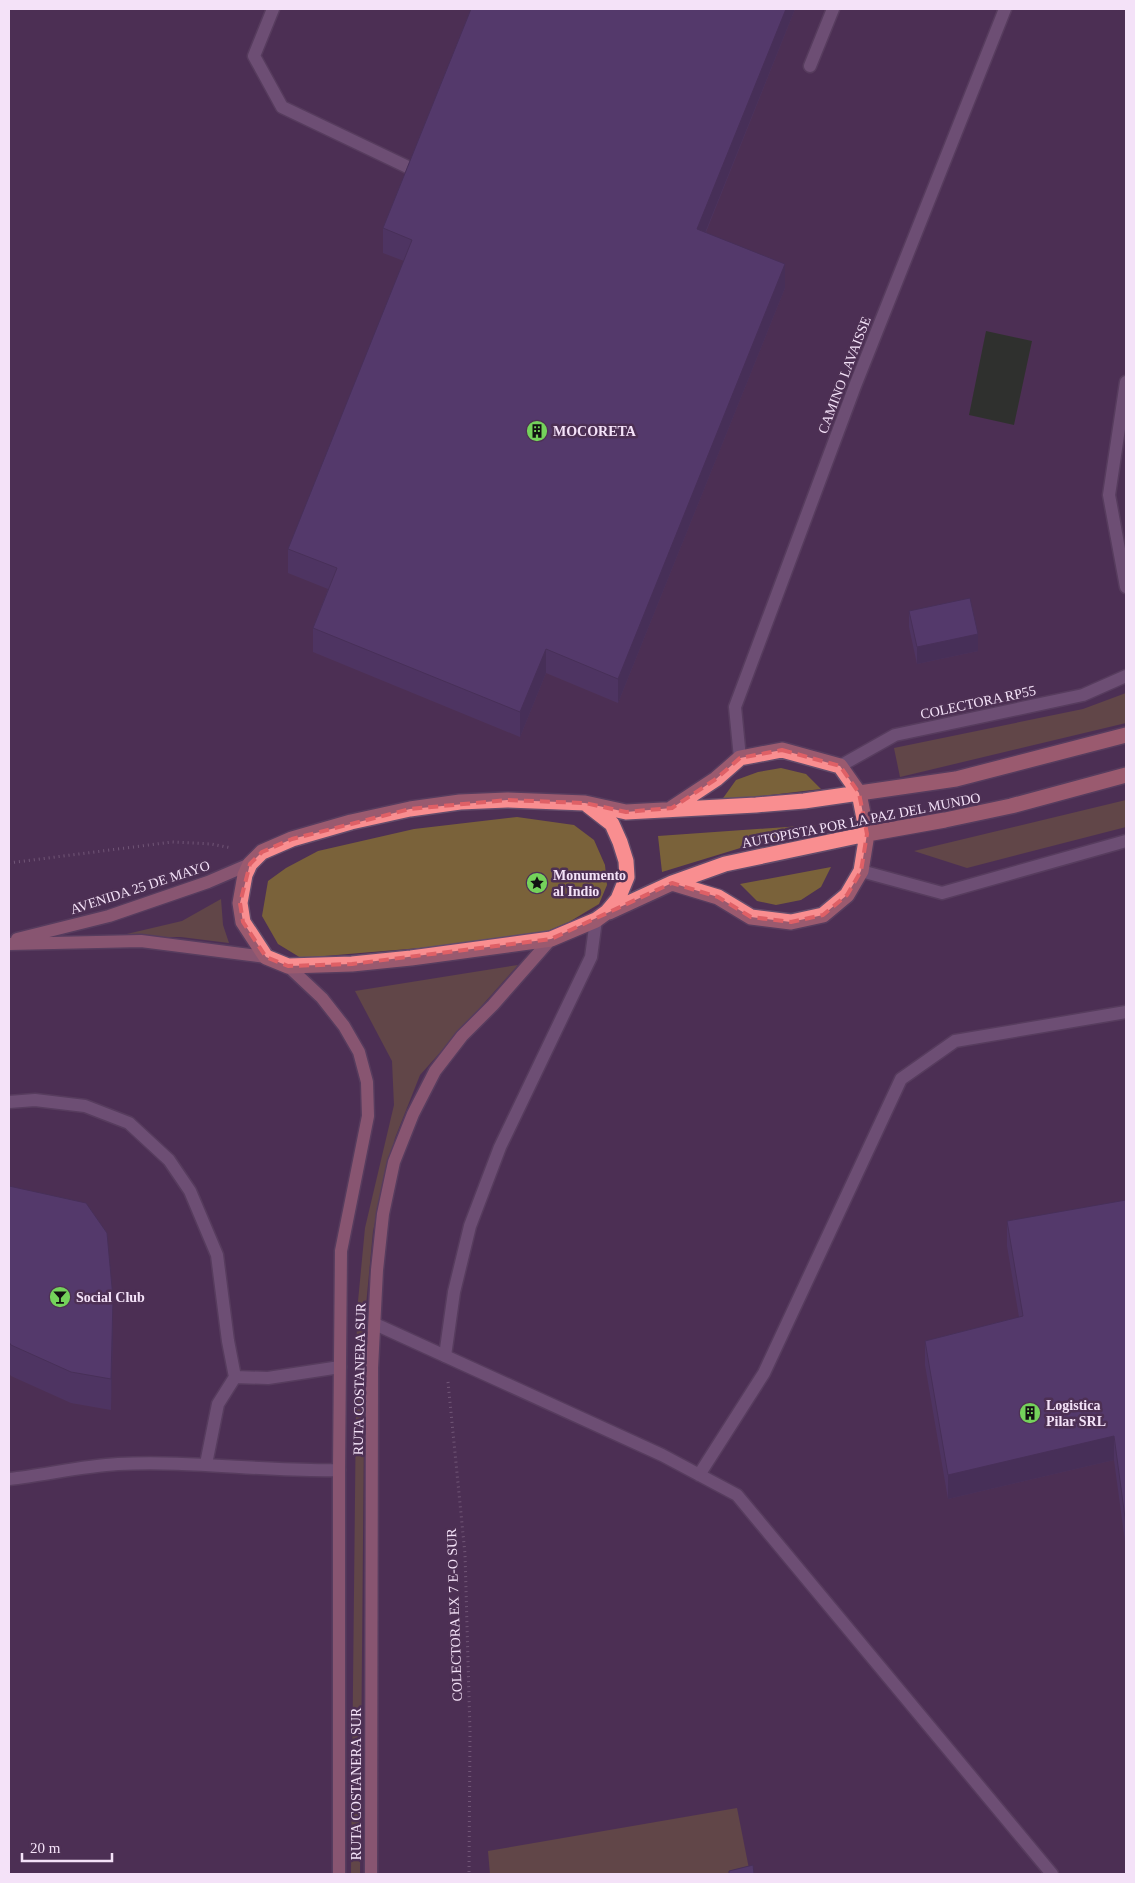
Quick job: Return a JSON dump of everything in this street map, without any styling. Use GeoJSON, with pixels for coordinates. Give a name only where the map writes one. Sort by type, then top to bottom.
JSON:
{"type":"FeatureCollection","features":[{"type":"Feature","properties":{"kind":"highway","name":"AUTOPISTA POR LA PAZ DEL MUNDO"},"geometry":{"type":"LineString","coordinates":[[1126,735],[956,779],[756,805],[672,808],[626,812],[585,803],[507,800],[460,802],[410,809],[351,822],[292,839],[262,852],[250,864],[245,876],[240,903],[243,922],[266,956],[288,966],[352,964],[411,958],[551,939],[672,883],[725,864],[1011,806],[1126,775]]}},
{"type":"Feature","properties":{"kind":"highway"},"geometry":{"type":"LineString","coordinates":[[672,808],[716,779],[740,758],[782,750],[840,766],[859,793],[867,834],[861,871],[847,894],[823,915],[791,922],[751,917],[718,897],[672,883]]}},
{"type":"Feature","properties":{"kind":"highway"},"geometry":{"type":"LineString","coordinates":[[585,803],[612,824],[626,861],[627,876],[618,898],[602,916]]}},
{"type":"Feature","properties":{"kind":"main road","name":"AVENIDA 25 DE MAYO"},"geometry":{"type":"LineString","coordinates":[[9,943],[109,916],[208,882],[250,864]]}},
{"type":"Feature","properties":{"kind":"main road","name":"RUTA COSTANERA SUR"},"geometry":{"type":"LineString","coordinates":[[371,1874],[372,1368],[377,1270],[383,1214],[394,1162],[413,1114],[434,1071],[462,1036],[493,1005],[551,939]]}},
{"type":"Feature","properties":{"kind":"main road","name":"AVENIDA 25 DE MAYO"},"geometry":{"type":"LineString","coordinates":[[9,943],[141,941],[266,956]]}},
{"type":"Feature","properties":{"kind":"main road","name":"RUTA COSTANERA SUR"},"geometry":{"type":"LineString","coordinates":[[288,966],[322,998],[344,1026],[359,1052],[367,1082],[368,1116],[341,1251],[339,1874]]}},
{"type":"Feature","properties":{"kind":"street"},"geometry":{"type":"LineString","coordinates":[[273,9],[254,56],[282,107],[416,171]]}},
{"type":"Feature","properties":{"kind":"street"},"geometry":{"type":"LineString","coordinates":[[810,66],[833,9]]}},
{"type":"Feature","properties":{"kind":"street","name":"CAMINO LAVAISSE"},"geometry":{"type":"LineString","coordinates":[[740,758],[735,707],[855,386],[1004,9]]}},
{"type":"Feature","properties":{"kind":"street"},"geometry":{"type":"LineString","coordinates":[[1126,382],[1109,495],[1126,587]]}},
{"type":"Feature","properties":{"kind":"street","name":"COLECTORA RP55"},"geometry":{"type":"LineString","coordinates":[[840,766],[895,735],[1083,695],[1126,676]]}},
{"type":"Feature","properties":{"kind":"street"},"geometry":{"type":"LineString","coordinates":[[861,871],[942,893],[1126,841]]}},
{"type":"Feature","properties":{"kind":"street"},"geometry":{"type":"LineString","coordinates":[[446,1356],[454,1292],[470,1226],[500,1147],[591,957],[602,916]]}},
{"type":"Feature","properties":{"kind":"street"},"geometry":{"type":"LineString","coordinates":[[699,1475],[764,1373],[901,1079],[955,1041],[1126,1012]]}},
{"type":"Feature","properties":{"kind":"street"},"geometry":{"type":"LineString","coordinates":[[9,1102],[35,1100],[85,1106],[130,1123],[169,1160],[190,1191],[217,1255],[228,1341],[235,1377],[218,1404],[206,1464]]}},
{"type":"Feature","properties":{"kind":"street"},"geometry":{"type":"LineString","coordinates":[[375,1324],[662,1455],[737,1496],[1052,1874]]}},
{"type":"Feature","properties":{"kind":"street"},"geometry":{"type":"LineString","coordinates":[[235,1377],[268,1378],[340,1367]]}},
{"type":"Feature","properties":{"kind":"street"},"geometry":{"type":"LineString","coordinates":[[9,1478],[118,1464],[206,1464],[302,1471],[339,1470]]}},
{"type":"Feature","properties":{"kind":"path"},"geometry":{"type":"LineString","coordinates":[[9,864],[172,842],[211,844],[262,852]]}},
{"type":"Feature","properties":{"kind":"path","name":"COLECTORA EX 7 E-O SUR"},"geometry":{"type":"LineString","coordinates":[[446,1356],[465,1554],[470,1732],[469,1874]]}},
{"type":"Feature","properties":{"kind":"highlighted area"},"geometry":{"type":"Polygon","coordinates":[[[782,750],[840,766],[859,793],[867,834],[861,871],[847,895],[823,915],[791,922],[751,917],[718,897],[672,883],[551,939],[352,964],[288,966],[266,957],[243,922],[240,903],[250,864],[262,852],[292,839],[410,809],[507,800],[585,803],[626,812],[672,808],[716,779],[740,758],[782,750]]]}},
{"type":"Feature","properties":{"kind":"shaded area"},"geometry":{"type":"Polygon","coordinates":[[[986,331],[1032,341],[1014,425],[969,415],[986,331]]]}},
{"type":"Feature","properties":{"kind":"shaded area"},"geometry":{"type":"Polygon","coordinates":[[[1126,693],[1126,723],[900,777],[894,748],[1083,709],[1126,693]]]}},
{"type":"Feature","properties":{"kind":"shaded area"},"geometry":{"type":"Polygon","coordinates":[[[781,768],[806,774],[821,789],[721,801],[736,780],[758,772],[781,768]]]}},
{"type":"Feature","properties":{"kind":"shaded area"},"geometry":{"type":"Polygon","coordinates":[[[1126,800],[1126,827],[967,868],[914,851],[1126,800]]]}},
{"type":"Feature","properties":{"kind":"shaded area"},"geometry":{"type":"Polygon","coordinates":[[[517,817],[574,825],[594,840],[605,865],[607,885],[599,904],[569,922],[538,935],[503,941],[301,958],[278,944],[262,916],[268,881],[286,868],[318,851],[414,829],[517,817]]]}},
{"type":"Feature","properties":{"kind":"shaded area"},"geometry":{"type":"Polygon","coordinates":[[[816,825],[662,872],[658,836],[816,825]]]}},
{"type":"Feature","properties":{"kind":"shaded area"},"geometry":{"type":"Polygon","coordinates":[[[831,867],[821,887],[801,900],[776,905],[757,901],[740,884],[831,867]]]}},
{"type":"Feature","properties":{"kind":"shaded area"},"geometry":{"type":"Polygon","coordinates":[[[221,899],[223,925],[229,943],[181,937],[114,937],[182,921],[221,899]]]}},
{"type":"Feature","properties":{"kind":"shaded area"},"geometry":{"type":"Polygon","coordinates":[[[518,965],[420,1075],[395,1138],[373,1231],[365,1316],[360,1874],[351,1874],[357,1312],[365,1228],[394,1105],[392,1061],[355,991],[518,965]]]}},
{"type":"Feature","properties":{"kind":"shaded area"},"geometry":{"type":"Polygon","coordinates":[[[737,1808],[750,1874],[490,1874],[488,1851],[737,1808]]]}},
{"type":"Feature","properties":{"kind":"building","name":"MOCORETA"},"geometry":{"type":"Polygon","coordinates":[[[471,9],[786,9],[697,229],[785,264],[618,679],[546,649],[520,712],[313,628],[337,568],[288,549],[412,240],[383,228],[471,9]]]}},
{"type":"Feature","properties":{"kind":"building"},"geometry":{"type":"Polygon","coordinates":[[[970,598],[978,634],[917,647],[909,611],[970,598]]]}},
{"type":"Feature","properties":{"kind":"building","name":"Social Club"},"geometry":{"type":"Polygon","coordinates":[[[9,1186],[86,1203],[107,1233],[113,1298],[111,1379],[71,1372],[11,1345],[9,1342],[9,1186]]]}},
{"type":"Feature","properties":{"kind":"building","name":"Logistica Pilar SRL"},"geometry":{"type":"Polygon","coordinates":[[[1126,1200],[1126,1525],[1114,1436],[948,1475],[925,1341],[1023,1316],[1007,1221],[1126,1200]]]}},
{"type":"Feature","properties":{"kind":"building"},"geometry":{"type":"Polygon","coordinates":[[[753,1865],[754,1874],[729,1874],[729,1871],[753,1865]]]}},
{"type":"Feature","properties":{"kind":"place","name":"MOCORETA"},"geometry":{"type":"Point","coordinates":[537,431]}},
{"type":"Feature","properties":{"kind":"place","name":"Monumento al Indio"},"geometry":{"type":"Point","coordinates":[537,883]}},
{"type":"Feature","properties":{"kind":"place","name":"Social Club"},"geometry":{"type":"Point","coordinates":[60,1297]}},
{"type":"Feature","properties":{"kind":"place","name":"Logistica Pilar SRL"},"geometry":{"type":"Point","coordinates":[1030,1413]}}]}
